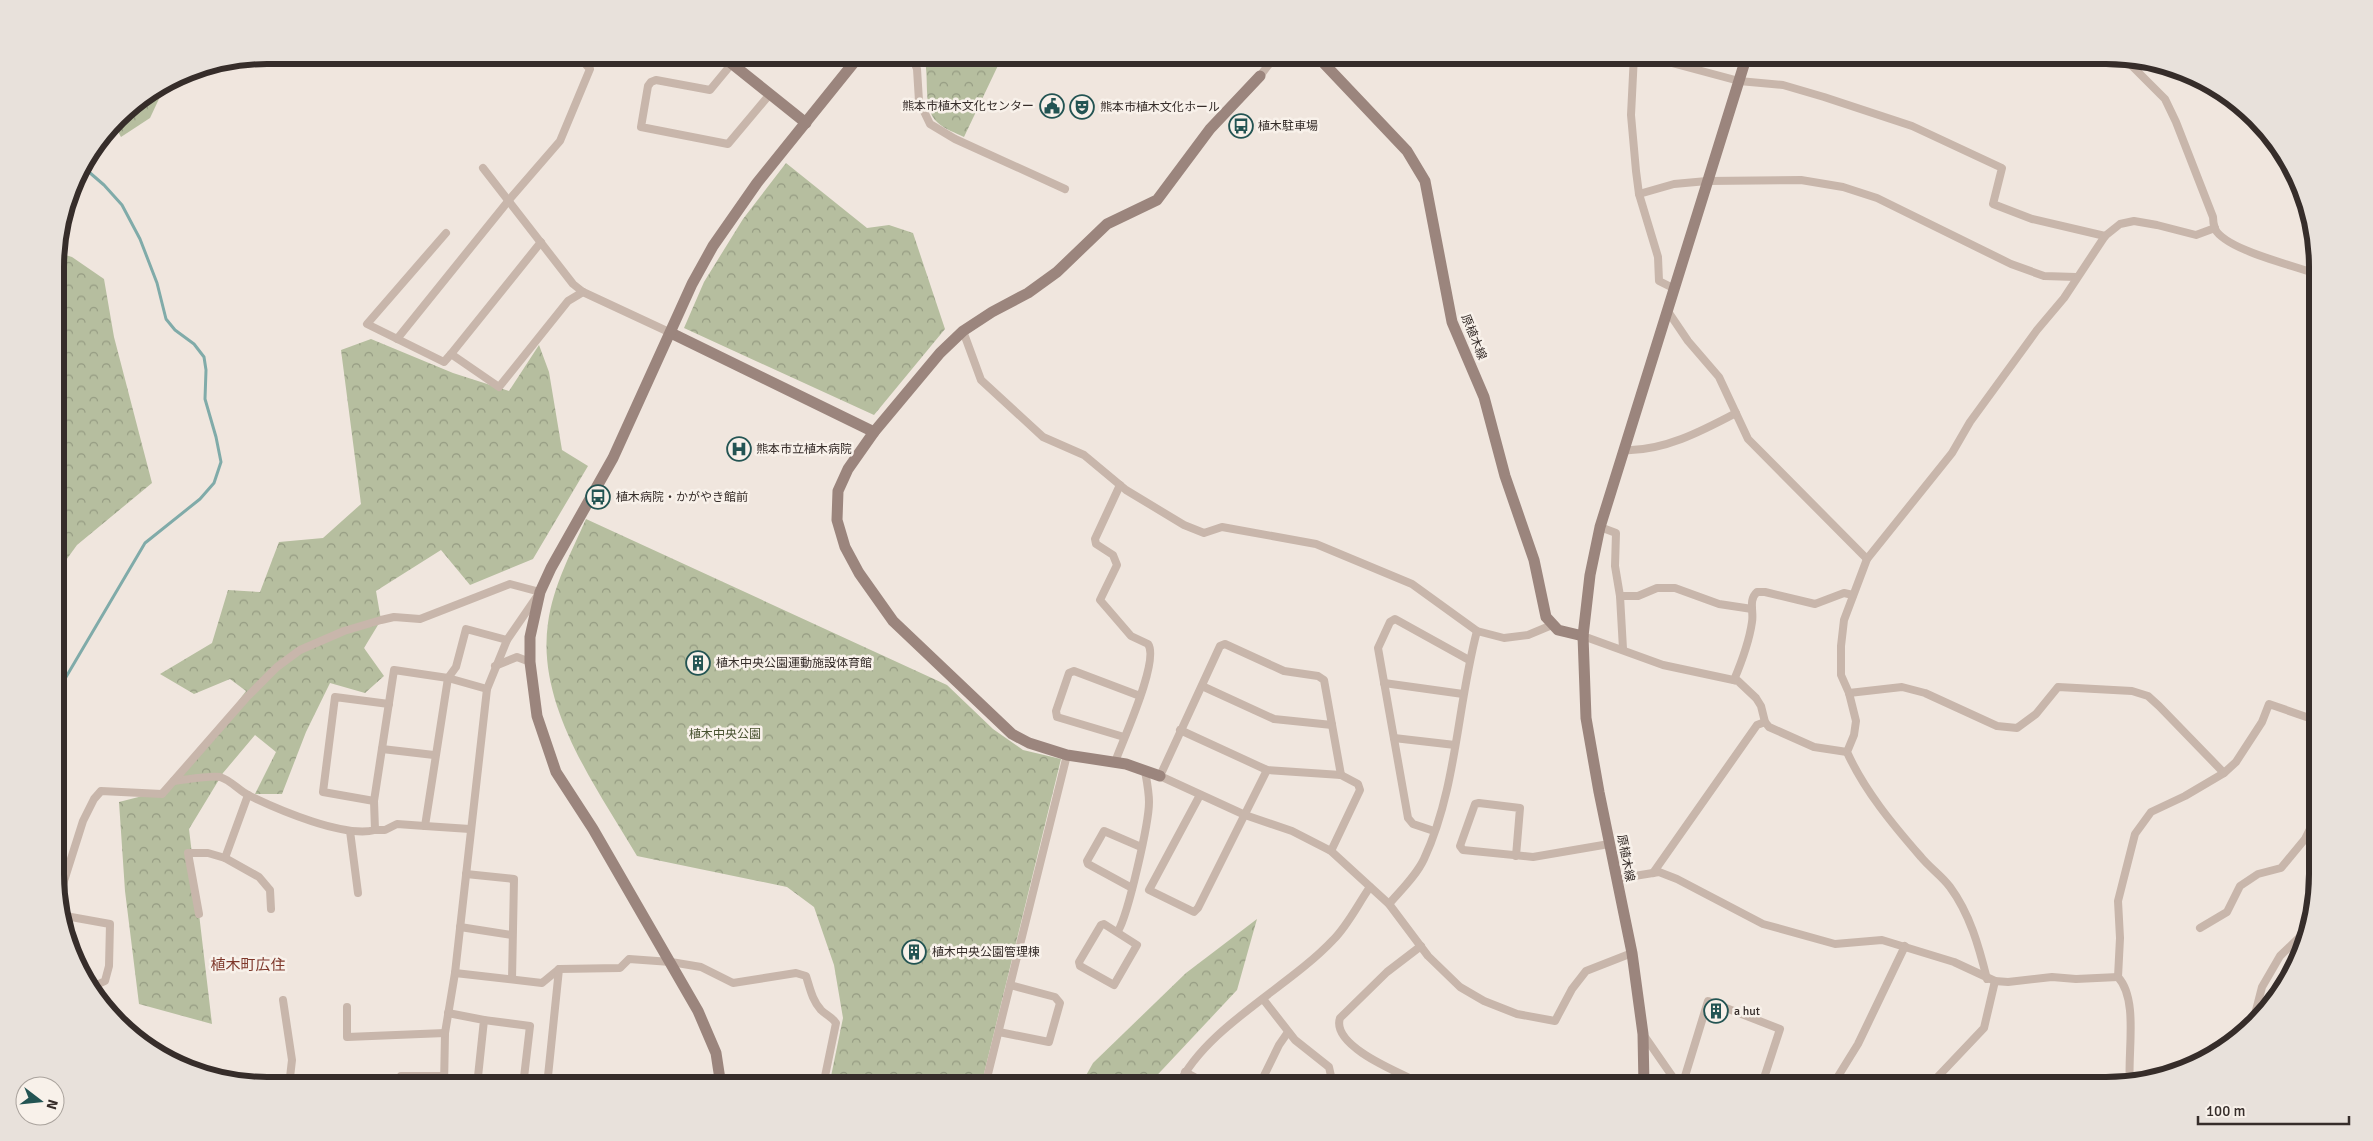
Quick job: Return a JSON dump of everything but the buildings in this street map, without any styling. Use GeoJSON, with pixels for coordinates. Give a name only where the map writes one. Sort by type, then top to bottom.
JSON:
{"type":"FeatureCollection","features":[{"type":"Feature","properties":{"kind":"street"},"geometry":{"type":"LineString","coordinates":[[397,339],[508,200],[560,141],[590,69],[586,64]]}},
{"type":"Feature","properties":{"kind":"street"},"geometry":{"type":"LineString","coordinates":[[732,64],[713,88],[708,91],[656,80],[651,82],[648,86],[641,128],[728,144],[770,94]]}},
{"type":"Feature","properties":{"kind":"street"},"geometry":{"type":"LineString","coordinates":[[741,64],[770,94],[806,123]]}},
{"type":"Feature","properties":{"kind":"street"},"geometry":{"type":"LineString","coordinates":[[401,1076],[444,1076],[445,1033],[455,973],[487,689],[506,640],[540,592],[551,568],[613,458],[692,284],[713,246],[757,183],[853,64]]}},
{"type":"Feature","properties":{"kind":"street"},"geometry":{"type":"LineString","coordinates":[[915,64],[917,69],[919,101],[930,124],[955,139],[1065,189]]}},
{"type":"Feature","properties":{"kind":"street"},"geometry":{"type":"LineString","coordinates":[[1269,64],[1210,129],[1157,200],[1107,224],[1057,272],[1028,294],[992,312],[963,331],[940,353],[874,432],[848,469],[838,491],[836,520],[845,547],[858,574],[893,621],[1012,734],[1029,743],[1067,755],[1126,764],[1160,776],[1245,815],[1292,831],[1331,850],[1389,904],[1421,946],[1460,987],[1484,1001],[1518,1014],[1554,1022],[1572,989],[1586,971],[1632,953]]}},
{"type":"Feature","properties":{"kind":"street","name":"原植木線"},"geometry":{"type":"LineString","coordinates":[[1325,64],[1407,151],[1425,182],[1452,322],[1484,397],[1505,476],[1534,560],[1546,617],[1552,625]]}},
{"type":"Feature","properties":{"kind":"street"},"geometry":{"type":"LineString","coordinates":[[1634,64],[1632,115],[1639,194],[1658,257],[1659,281],[1673,288]]}},
{"type":"Feature","properties":{"kind":"street"},"geometry":{"type":"LineString","coordinates":[[1676,64],[1739,81],[1783,85],[1912,126],[2002,168],[1993,204],[2032,219],[2105,236]]}},
{"type":"Feature","properties":{"kind":"street","name":"原植木線"},"geometry":{"type":"LineString","coordinates":[[1644,1077],[1643,1034],[1632,953],[1609,844],[1586,718],[1583,636],[1590,575],[1600,527],[1744,64]]}},
{"type":"Feature","properties":{"kind":"street"},"geometry":{"type":"LineString","coordinates":[[2131,65],[2165,99],[2210,208],[2215,228],[2224,238],[2236,246],[2309,272]]}},
{"type":"Feature","properties":{"kind":"street"},"geometry":{"type":"LineString","coordinates":[[483,168],[573,284],[583,292],[874,432]]}},
{"type":"Feature","properties":{"kind":"street"},"geometry":{"type":"LineString","coordinates":[[1639,194],[1674,184],[1707,181],[1801,180],[1842,187],[1877,198],[2011,264],[2044,276],[2076,277]]}},
{"type":"Feature","properties":{"kind":"street"},"geometry":{"type":"LineString","coordinates":[[1938,1077],[1984,1028],[1991,980],[1978,944],[1950,886],[1922,858],[1868,790],[1857,774],[1846,752],[1856,728],[1849,693],[1841,675],[1841,646],[1844,620],[1867,559],[1952,453],[1970,422],[2037,330],[2064,298],[2076,277],[2105,236],[2120,224],[2134,222],[2157,225],[2196,235],[2215,228]]}},
{"type":"Feature","properties":{"kind":"street"},"geometry":{"type":"LineString","coordinates":[[446,232],[367,324],[444,362],[541,242]]}},
{"type":"Feature","properties":{"kind":"street"},"geometry":{"type":"LineString","coordinates":[[451,354],[499,387],[568,301],[583,292]]}},
{"type":"Feature","properties":{"kind":"street"},"geometry":{"type":"LineString","coordinates":[[1668,310],[1688,341],[1719,377],[1748,439],[1867,559]]}},
{"type":"Feature","properties":{"kind":"street"},"geometry":{"type":"LineString","coordinates":[[963,331],[982,380],[1043,437],[1084,455],[1120,485],[1184,525],[1204,533],[1222,527],[1289,538],[1324,548],[1412,584],[1477,631],[1504,638],[1528,634],[1552,625],[1558,630],[1623,649],[1663,665],[1734,680],[1756,698],[1761,706],[1765,722],[1769,727],[1814,747],[1846,752]]}},
{"type":"Feature","properties":{"kind":"street"},"geometry":{"type":"LineString","coordinates":[[1623,450],[1636,451],[1694,435],[1736,413]]}},
{"type":"Feature","properties":{"kind":"street"},"geometry":{"type":"LineString","coordinates":[[1114,762],[1140,696],[1151,654],[1150,647],[1131,636],[1100,600],[1117,565],[1112,555],[1098,545],[1095,540],[1120,485]]}},
{"type":"Feature","properties":{"kind":"street"},"geometry":{"type":"LineString","coordinates":[[1600,527],[1616,533],[1615,566],[1620,596],[1623,649]]}},
{"type":"Feature","properties":{"kind":"street"},"geometry":{"type":"LineString","coordinates":[[64,882],[83,822],[94,799],[101,791],[162,794],[246,698],[277,667],[300,650],[344,631],[381,620],[394,617],[420,619],[510,584],[540,592]]}},
{"type":"Feature","properties":{"kind":"street"},"geometry":{"type":"LineString","coordinates":[[1620,596],[1638,596],[1657,588],[1675,588],[1719,604],[1752,609]]}},
{"type":"Feature","properties":{"kind":"street"},"geometry":{"type":"LineString","coordinates":[[1734,680],[1747,648],[1752,622],[1754,594],[1760,591],[1815,604],[1844,593],[1853,595]]}},
{"type":"Feature","properties":{"kind":"street"},"geometry":{"type":"LineString","coordinates":[[540,592],[530,637],[530,662],[537,716],[556,772],[593,829],[698,1011],[716,1052],[719,1077]]}},
{"type":"Feature","properties":{"kind":"street"},"geometry":{"type":"LineString","coordinates":[[1434,831],[1413,824],[1408,818],[1378,648],[1392,620],[1399,620],[1469,660]]}},
{"type":"Feature","properties":{"kind":"street"},"geometry":{"type":"LineString","coordinates":[[424,826],[448,678],[456,667],[466,629],[506,640]]}},
{"type":"Feature","properties":{"kind":"street"},"geometry":{"type":"LineString","coordinates":[[1389,904],[1424,860],[1434,831],[1450,776],[1469,660],[1477,631]]}},
{"type":"Feature","properties":{"kind":"street"},"geometry":{"type":"LineString","coordinates":[[1160,776],[1220,646],[1227,644],[1284,671],[1322,678],[1326,683],[1341,775]]}},
{"type":"Feature","properties":{"kind":"street"},"geometry":{"type":"LineString","coordinates":[[495,666],[517,657],[530,662]]}},
{"type":"Feature","properties":{"kind":"street"},"geometry":{"type":"LineString","coordinates":[[375,830],[374,801],[394,670],[448,678],[487,689]]}},
{"type":"Feature","properties":{"kind":"street"},"geometry":{"type":"LineString","coordinates":[[1124,738],[1057,717],[1056,711],[1069,673],[1074,671],[1140,696]]}},
{"type":"Feature","properties":{"kind":"street"},"geometry":{"type":"LineString","coordinates":[[1384,683],[1463,694]]}},
{"type":"Feature","properties":{"kind":"street"},"geometry":{"type":"LineString","coordinates":[[1202,686],[1274,719],[1332,725]]}},
{"type":"Feature","properties":{"kind":"street"},"geometry":{"type":"LineString","coordinates":[[1849,693],[1902,687],[1925,694],[1997,726],[2017,728],[2036,714],[2058,687],[2132,691],[2148,696],[2224,774]]}},
{"type":"Feature","properties":{"kind":"street"},"geometry":{"type":"LineString","coordinates":[[374,801],[323,792],[335,697],[389,704]]}},
{"type":"Feature","properties":{"kind":"street"},"geometry":{"type":"LineString","coordinates":[[2130,1076],[2129,1005],[2124,984],[2118,977],[2120,938],[2118,901],[2135,834],[2151,812],[2186,796],[2224,774],[2236,762],[2262,722],[2270,704],[2309,719]]}},
{"type":"Feature","properties":{"kind":"street"},"geometry":{"type":"LineString","coordinates":[[1653,873],[1757,725],[1765,722]]}},
{"type":"Feature","properties":{"kind":"street"},"geometry":{"type":"LineString","coordinates":[[1180,730],[1267,770],[1341,775],[1358,784],[1360,787],[1331,850]]}},
{"type":"Feature","properties":{"kind":"street"},"geometry":{"type":"LineString","coordinates":[[1394,738],[1455,745]]}},
{"type":"Feature","properties":{"kind":"street"},"geometry":{"type":"LineString","coordinates":[[382,749],[434,755]]}},
{"type":"Feature","properties":{"kind":"street"},"geometry":{"type":"LineString","coordinates":[[987,1077],[1067,755]]}},
{"type":"Feature","properties":{"kind":"street"},"geometry":{"type":"LineString","coordinates":[[1141,847],[1104,831],[1087,861],[1088,864],[1132,885],[1149,890],[1191,911],[1196,910],[1267,770]]}},
{"type":"Feature","properties":{"kind":"street"},"geometry":{"type":"LineString","coordinates":[[1118,931],[1141,847],[1149,800],[1145,772]]}},
{"type":"Feature","properties":{"kind":"street"},"geometry":{"type":"LineString","coordinates":[[174,781],[220,777],[248,796],[300,817],[365,833],[385,830],[397,824],[470,829]]}},
{"type":"Feature","properties":{"kind":"street"},"geometry":{"type":"LineString","coordinates":[[1149,890],[1200,795]]}},
{"type":"Feature","properties":{"kind":"street"},"geometry":{"type":"LineString","coordinates":[[225,858],[248,796]]}},
{"type":"Feature","properties":{"kind":"street"},"geometry":{"type":"LineString","coordinates":[[1516,856],[1520,808],[1475,804],[1461,849],[1516,856],[1533,858],[1609,844]]}},
{"type":"Feature","properties":{"kind":"street"},"geometry":{"type":"LineString","coordinates":[[350,830],[358,893]]}},
{"type":"Feature","properties":{"kind":"street"},"geometry":{"type":"LineString","coordinates":[[2200,928],[2227,912],[2240,886],[2258,874],[2281,868],[2305,839],[2309,831]]}},
{"type":"Feature","properties":{"kind":"street"},"geometry":{"type":"LineString","coordinates":[[199,914],[188,853],[208,853],[225,858],[259,877],[270,890],[271,909]]}},
{"type":"Feature","properties":{"kind":"street"},"geometry":{"type":"LineString","coordinates":[[1616,879],[1659,872],[1677,879],[1763,924],[1835,944],[1882,940],[1954,962],[1991,980],[2008,982],[2052,977],[2076,979],[2118,977]]}},
{"type":"Feature","properties":{"kind":"street"},"geometry":{"type":"LineString","coordinates":[[466,874],[514,879],[512,980]]}},
{"type":"Feature","properties":{"kind":"street"},"geometry":{"type":"LineString","coordinates":[[1182,1077],[1205,1048],[1333,940],[1370,887]]}},
{"type":"Feature","properties":{"kind":"street"},"geometry":{"type":"LineString","coordinates":[[69,917],[110,924],[109,966],[105,981],[97,985]]}},
{"type":"Feature","properties":{"kind":"street"},"geometry":{"type":"LineString","coordinates":[[1108,924],[1118,931],[1137,945],[1114,985],[1080,966],[1079,962],[1101,926],[1108,924]]}},
{"type":"Feature","properties":{"kind":"street"},"geometry":{"type":"LineString","coordinates":[[460,927],[512,935]]}},
{"type":"Feature","properties":{"kind":"street"},"geometry":{"type":"LineString","coordinates":[[2256,1012],[2262,987],[2280,956],[2299,938]]}},
{"type":"Feature","properties":{"kind":"street"},"geometry":{"type":"LineString","coordinates":[[1408,1077],[1362,1054],[1339,1030],[1338,1024],[1340,1018],[1387,972],[1421,946]]}},
{"type":"Feature","properties":{"kind":"street"},"geometry":{"type":"LineString","coordinates":[[1838,1077],[1858,1044],[1905,946]]}},
{"type":"Feature","properties":{"kind":"street"},"geometry":{"type":"LineString","coordinates":[[455,973],[542,983],[560,969],[620,968],[629,959],[671,962],[700,967],[734,983],[796,973],[806,976],[814,1000],[822,1012],[832,1016],[836,1022],[826,1077]]}},
{"type":"Feature","properties":{"kind":"street"},"geometry":{"type":"LineString","coordinates":[[548,1077],[560,969]]}},
{"type":"Feature","properties":{"kind":"street"},"geometry":{"type":"LineString","coordinates":[[998,1032],[1049,1042],[1060,1003],[1055,997],[1010,985]]}},
{"type":"Feature","properties":{"kind":"street"},"geometry":{"type":"LineString","coordinates":[[1263,999],[1288,1032],[1329,1068],[1330,1077]]}},
{"type":"Feature","properties":{"kind":"street"},"geometry":{"type":"LineString","coordinates":[[283,1000],[292,1060],[290,1077]]}},
{"type":"Feature","properties":{"kind":"street"},"geometry":{"type":"LineString","coordinates":[[1683,1077],[1708,1001],[1780,1029],[1764,1077]]}},
{"type":"Feature","properties":{"kind":"street"},"geometry":{"type":"LineString","coordinates":[[347,1007],[347,1037],[445,1033]]}},
{"type":"Feature","properties":{"kind":"street"},"geometry":{"type":"LineString","coordinates":[[448,1013],[530,1026],[524,1077]]}},
{"type":"Feature","properties":{"kind":"street"},"geometry":{"type":"LineString","coordinates":[[478,1077],[484,1020]]}},
{"type":"Feature","properties":{"kind":"street"},"geometry":{"type":"LineString","coordinates":[[1263,1077],[1279,1045],[1288,1032]]}},
{"type":"Feature","properties":{"kind":"street"},"geometry":{"type":"LineString","coordinates":[[1643,1034],[1674,1077]]}},
{"type":"Feature","properties":{"kind":"street"},"geometry":{"type":"LineString","coordinates":[[1185,1072],[1194,1077]]}},
{"type":"Feature","properties":{"kind":"green space"},"geometry":{"type":"Polygon","coordinates":[[[925,64],[999,64],[964,137],[943,127],[932,116],[929,108],[925,64]]]}},
{"type":"Feature","properties":{"kind":"green space"},"geometry":{"type":"Polygon","coordinates":[[[162,93],[150,118],[121,137],[117,130],[123,123],[162,93]]]}},
{"type":"Feature","properties":{"kind":"green space"},"geometry":{"type":"Polygon","coordinates":[[[786,163],[867,228],[889,225],[913,233],[945,329],[874,415],[684,328],[704,282],[743,219],[786,163]]]}},
{"type":"Feature","properties":{"kind":"green space"},"geometry":{"type":"Polygon","coordinates":[[[64,254],[72,257],[104,279],[114,337],[152,483],[77,545],[64,563],[64,254]]]}},
{"type":"Feature","properties":{"kind":"green space"},"geometry":{"type":"Polygon","coordinates":[[[371,339],[453,373],[509,391],[539,345],[549,372],[562,450],[588,466],[533,559],[470,585],[441,550],[376,591],[381,620],[364,648],[384,676],[365,693],[330,683],[306,732],[282,794],[255,794],[276,752],[255,735],[223,773],[189,829],[212,1024],[139,1004],[125,891],[119,802],[162,791],[192,763],[246,691],[230,679],[194,694],[160,674],[212,643],[228,590],[260,592],[279,542],[323,538],[361,504],[341,350],[371,339]]]}},
{"type":"Feature","properties":{"kind":"green space","name":"植木中央公園"},"geometry":{"type":"Polygon","coordinates":[[[586,519],[947,685],[993,729],[1023,750],[1061,759],[983,1077],[831,1077],[843,1018],[834,965],[814,907],[787,887],[637,856],[573,745],[560,715],[551,685],[547,654],[548,623],[550,609],[563,570],[586,519]]]}},
{"type":"Feature","properties":{"kind":"green space"},"geometry":{"type":"Polygon","coordinates":[[[1257,919],[1237,990],[1155,1077],[1085,1077],[1093,1063],[1186,973],[1257,919]]]}},
{"type":"Feature","properties":{"kind":"waterway"},"geometry":{"type":"LineString","coordinates":[[64,680],[145,543],[200,499],[214,483],[221,462],[205,399],[206,370],[204,357],[194,344],[175,330],[166,319],[157,283],[140,239],[122,205],[88,171]]}},
{"type":"Feature","properties":{"kind":"place","name":"熊本市植木文化センター"},"geometry":{"type":"Point","coordinates":[1052,106]}},
{"type":"Feature","properties":{"kind":"place","name":"熊本市植木文化ホール"},"geometry":{"type":"Point","coordinates":[1082,107]}},
{"type":"Feature","properties":{"kind":"place","name":"植木駐車場"},"geometry":{"type":"Point","coordinates":[1241,126]}},
{"type":"Feature","properties":{"kind":"place","name":"熊本市立植木病院"},"geometry":{"type":"Point","coordinates":[739,449]}},
{"type":"Feature","properties":{"kind":"place","name":"植木病院・かがやき館前"},"geometry":{"type":"Point","coordinates":[598,497]}},
{"type":"Feature","properties":{"kind":"place","name":"植木中央公園運動施設体育館"},"geometry":{"type":"Point","coordinates":[698,663]}},
{"type":"Feature","properties":{"kind":"place","name":"植木中央公園管理棟"},"geometry":{"type":"Point","coordinates":[914,952]}},
{"type":"Feature","properties":{"kind":"place","name":"a hut"},"geometry":{"type":"Point","coordinates":[1716,1011]}},
{"type":"Feature","properties":{"kind":"district","name":"植木町広住"},"geometry":{"type":"Point","coordinates":[248,965]}}]}
